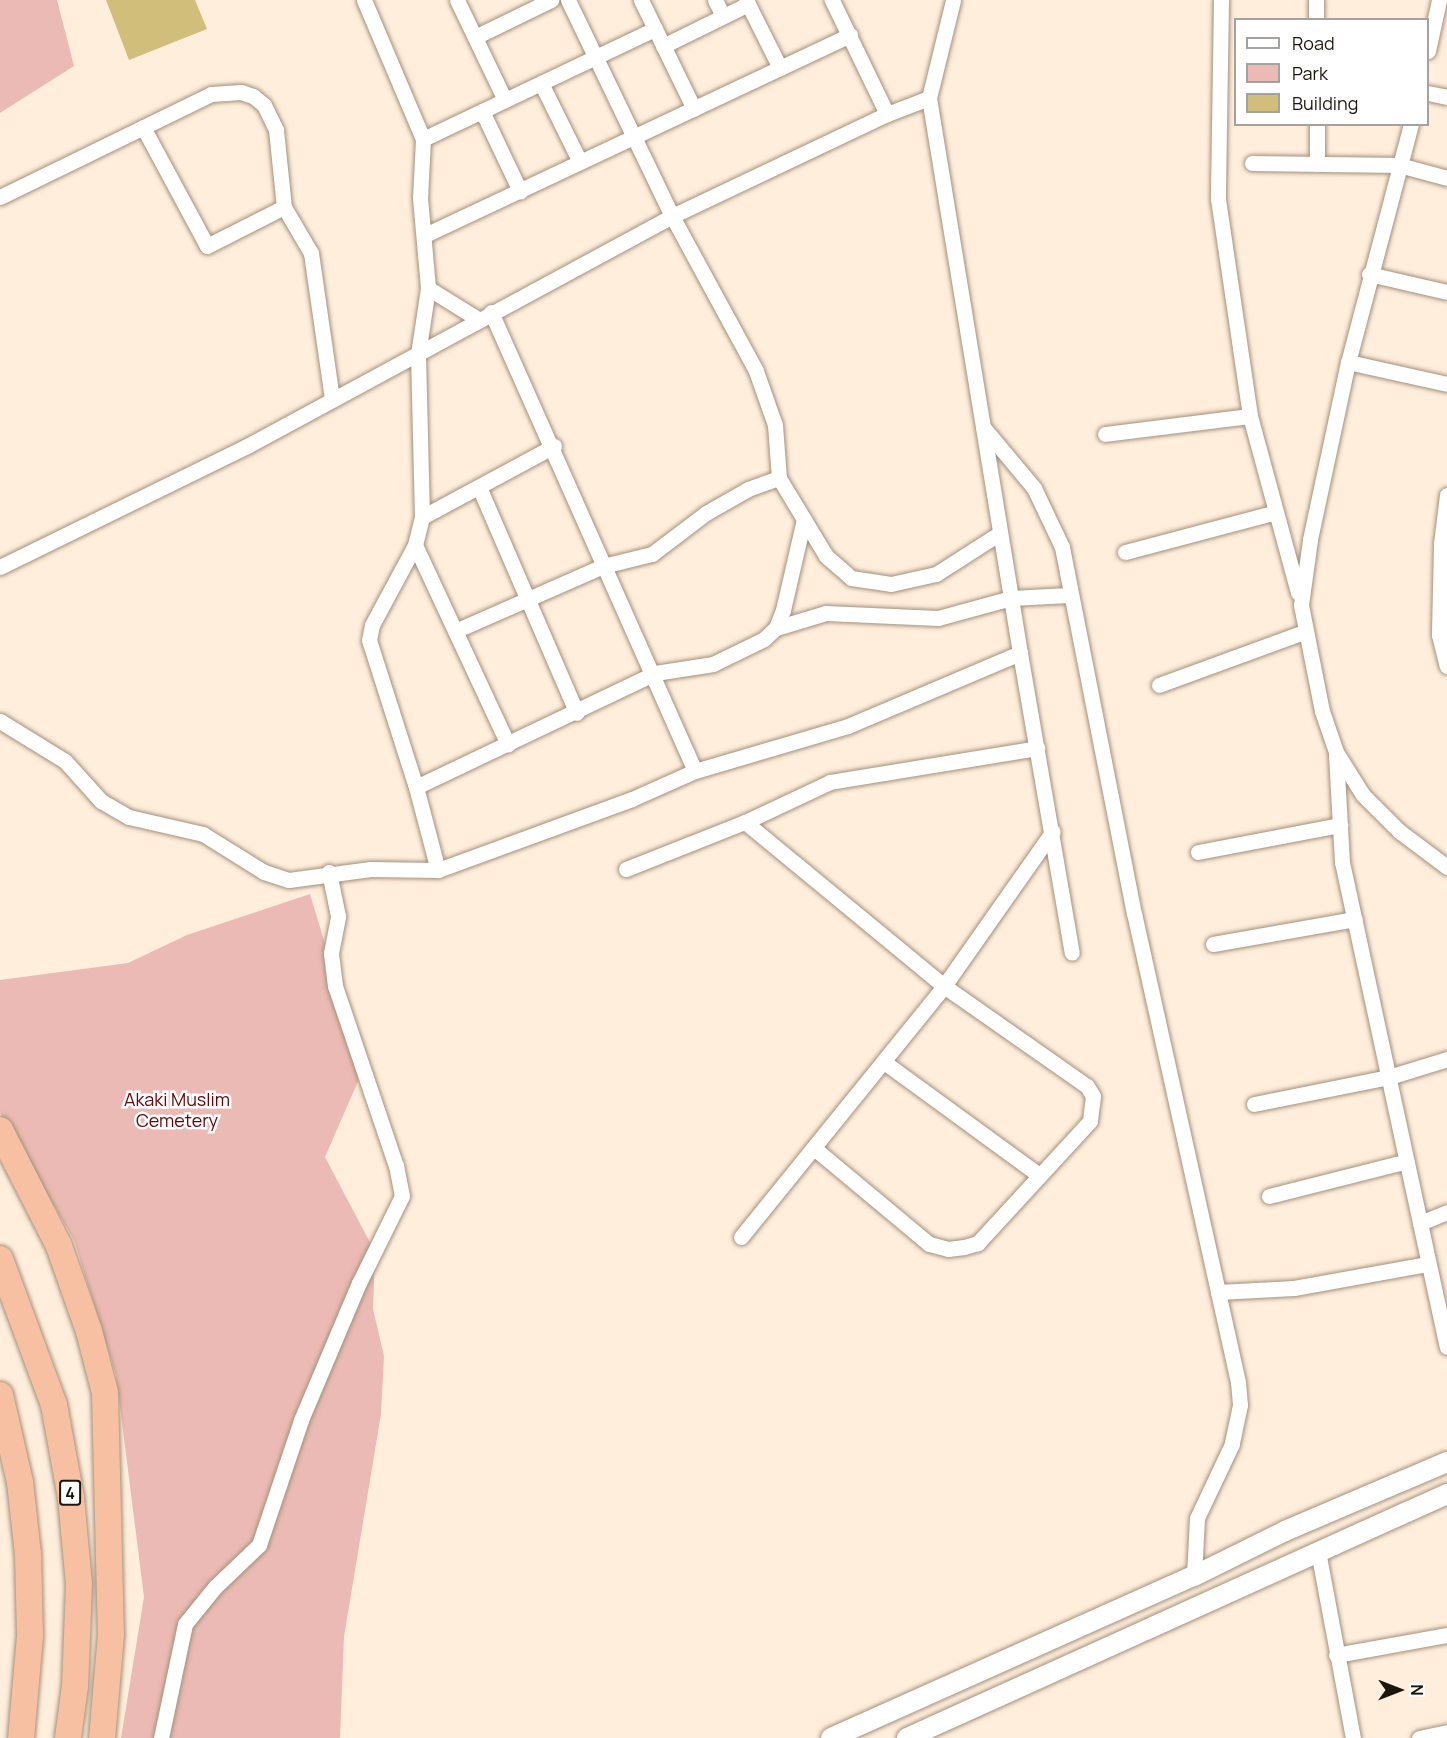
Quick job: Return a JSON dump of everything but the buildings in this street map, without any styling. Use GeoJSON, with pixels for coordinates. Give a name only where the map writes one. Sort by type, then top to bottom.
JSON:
{"type":"FeatureCollection","features":[{"type":"Feature","properties":{"kind":"highway"},"geometry":{"type":"LineString","coordinates":[[0,1130],[59,1246],[89,1331],[105,1393],[111,1634],[102,1738]]}},
{"type":"Feature","properties":{"kind":"highway","name":"4"},"geometry":{"type":"LineString","coordinates":[[0,1259],[54,1405],[71,1498],[79,1584],[75,1686],[68,1738]]}},
{"type":"Feature","properties":{"kind":"highway"},"geometry":{"type":"LineString","coordinates":[[0,1395],[20,1482],[28,1554],[30,1636],[21,1738]]}},
{"type":"Feature","properties":{"kind":"street"},"geometry":{"type":"LineString","coordinates":[[364,0],[423,139],[420,198],[428,288],[418,354],[422,517],[415,545],[372,625],[369,640],[416,788],[438,870]]}},
{"type":"Feature","properties":{"kind":"street"},"geometry":{"type":"LineString","coordinates":[[457,0],[505,100]]}},
{"type":"Feature","properties":{"kind":"street"},"geometry":{"type":"LineString","coordinates":[[568,0],[672,216],[767,398],[775,425],[780,478],[837,571],[851,578],[880,584],[936,574],[1000,533]]}},
{"type":"Feature","properties":{"kind":"street"},"geometry":{"type":"LineString","coordinates":[[641,0],[693,109]]}},
{"type":"Feature","properties":{"kind":"street"},"geometry":{"type":"LineString","coordinates":[[715,0],[723,16]]}},
{"type":"Feature","properties":{"kind":"street"},"geometry":{"type":"LineString","coordinates":[[832,0],[887,114]]}},
{"type":"Feature","properties":{"kind":"street"},"geometry":{"type":"LineString","coordinates":[[953,0],[928,98],[1072,952]]}},
{"type":"Feature","properties":{"kind":"street"},"geometry":{"type":"LineString","coordinates":[[1221,0],[1218,199],[1250,416],[1301,605],[1304,632],[1336,752],[1342,862],[1428,1264],[1442,1296],[1447,1347]]}},
{"type":"Feature","properties":{"kind":"street"},"geometry":{"type":"LineString","coordinates":[[1316,0],[1316,18]]}},
{"type":"Feature","properties":{"kind":"street"},"geometry":{"type":"LineString","coordinates":[[1429,46],[1439,0]]}},
{"type":"Feature","properties":{"kind":"street"},"geometry":{"type":"LineString","coordinates":[[475,37],[541,2]]}},
{"type":"Feature","properties":{"kind":"street"},"geometry":{"type":"LineString","coordinates":[[663,46],[747,2],[780,68]]}},
{"type":"Feature","properties":{"kind":"street"},"geometry":{"type":"LineString","coordinates":[[423,139],[655,29]]}},
{"type":"Feature","properties":{"kind":"street"},"geometry":{"type":"LineString","coordinates":[[425,235],[850,35]]}},
{"type":"Feature","properties":{"kind":"street"},"geometry":{"type":"LineString","coordinates":[[542,83],[580,162]]}},
{"type":"Feature","properties":{"kind":"street"},"geometry":{"type":"LineString","coordinates":[[0,197],[212,94],[241,92],[253,96],[264,105],[276,130],[284,207],[311,253],[332,399]]}},
{"type":"Feature","properties":{"kind":"street"},"geometry":{"type":"LineString","coordinates":[[1429,93],[1447,98]]}},
{"type":"Feature","properties":{"kind":"street"},"geometry":{"type":"LineString","coordinates":[[0,567],[248,446],[418,354],[484,315],[672,216],[887,114],[928,98]]}},
{"type":"Feature","properties":{"kind":"street"},"geometry":{"type":"LineString","coordinates":[[482,111],[520,191]]}},
{"type":"Feature","properties":{"kind":"street"},"geometry":{"type":"LineString","coordinates":[[1317,126],[1317,164]]}},
{"type":"Feature","properties":{"kind":"street"},"geometry":{"type":"LineString","coordinates":[[1301,605],[1310,540],[1348,362],[1369,274],[1411,126]]}},
{"type":"Feature","properties":{"kind":"street"},"geometry":{"type":"LineString","coordinates":[[143,127],[207,246],[284,207]]}},
{"type":"Feature","properties":{"kind":"street"},"geometry":{"type":"LineString","coordinates":[[1252,163],[1399,165],[1447,178]]}},
{"type":"Feature","properties":{"kind":"street"},"geometry":{"type":"LineString","coordinates":[[1369,274],[1447,292]]}},
{"type":"Feature","properties":{"kind":"street"},"geometry":{"type":"LineString","coordinates":[[428,288],[484,315],[554,447],[603,567],[655,673],[695,771]]}},
{"type":"Feature","properties":{"kind":"street"},"geometry":{"type":"LineString","coordinates":[[1348,362],[1447,384]]}},
{"type":"Feature","properties":{"kind":"street"},"geometry":{"type":"LineString","coordinates":[[1105,434],[1250,416]]}},
{"type":"Feature","properties":{"kind":"street"},"geometry":{"type":"LineString","coordinates":[[983,427],[1014,461],[1049,512],[1062,548],[1069,595],[1096,711],[1134,913],[1218,1292],[1240,1405],[1232,1444],[1197,1518],[1194,1576]]}},
{"type":"Feature","properties":{"kind":"street"},"geometry":{"type":"LineString","coordinates":[[422,517],[554,447]]}},
{"type":"Feature","properties":{"kind":"street"},"geometry":{"type":"LineString","coordinates":[[455,631],[603,567],[652,554],[706,513],[748,489],[780,478]]}},
{"type":"Feature","properties":{"kind":"street"},"geometry":{"type":"LineString","coordinates":[[479,487],[577,712]]}},
{"type":"Feature","properties":{"kind":"street"},"geometry":{"type":"LineString","coordinates":[[1447,495],[1441,544],[1439,635],[1447,666]]}},
{"type":"Feature","properties":{"kind":"street"},"geometry":{"type":"LineString","coordinates":[[1125,552],[1276,512]]}},
{"type":"Feature","properties":{"kind":"street"},"geometry":{"type":"LineString","coordinates":[[776,628],[804,519]]}},
{"type":"Feature","properties":{"kind":"street"},"geometry":{"type":"LineString","coordinates":[[415,545],[508,744]]}},
{"type":"Feature","properties":{"kind":"street"},"geometry":{"type":"LineString","coordinates":[[416,788],[655,673],[713,664],[764,639],[776,628],[826,613],[849,612],[938,618],[1011,598],[1069,595]]}},
{"type":"Feature","properties":{"kind":"street"},"geometry":{"type":"LineString","coordinates":[[1159,685],[1304,632]]}},
{"type":"Feature","properties":{"kind":"street"},"geometry":{"type":"LineString","coordinates":[[0,721],[64,761],[101,801],[129,817],[203,834],[264,872],[289,880],[329,872],[438,870],[632,799],[695,771],[848,726],[1020,653]]}},
{"type":"Feature","properties":{"kind":"street"},"geometry":{"type":"LineString","coordinates":[[626,869],[745,822],[841,779],[1037,748]]}},
{"type":"Feature","properties":{"kind":"street"},"geometry":{"type":"LineString","coordinates":[[1336,752],[1363,795],[1399,831],[1447,867]]}},
{"type":"Feature","properties":{"kind":"street"},"geometry":{"type":"LineString","coordinates":[[745,822],[944,986],[1087,1086],[1093,1096],[1090,1121],[978,1243],[948,1249],[929,1244],[816,1150]]}},
{"type":"Feature","properties":{"kind":"street"},"geometry":{"type":"LineString","coordinates":[[1198,852],[1340,825]]}},
{"type":"Feature","properties":{"kind":"street"},"geometry":{"type":"LineString","coordinates":[[741,1237],[816,1150],[944,986],[1053,831]]}},
{"type":"Feature","properties":{"kind":"street"},"geometry":{"type":"LineString","coordinates":[[161,1738],[185,1624],[215,1587],[259,1545],[301,1420],[402,1196],[396,1166],[334,986],[331,952],[337,906],[329,872]]}},
{"type":"Feature","properties":{"kind":"street"},"geometry":{"type":"LineString","coordinates":[[1213,944],[1355,919]]}},
{"type":"Feature","properties":{"kind":"street"},"geometry":{"type":"LineString","coordinates":[[1254,1104],[1389,1077],[1447,1059]]}},
{"type":"Feature","properties":{"kind":"street"},"geometry":{"type":"LineString","coordinates":[[884,1062],[1039,1175]]}},
{"type":"Feature","properties":{"kind":"street"},"geometry":{"type":"LineString","coordinates":[[1269,1196],[1407,1161]]}},
{"type":"Feature","properties":{"kind":"street"},"geometry":{"type":"LineString","coordinates":[[1420,1224],[1447,1212]]}},
{"type":"Feature","properties":{"kind":"street"},"geometry":{"type":"LineString","coordinates":[[1218,1292],[1294,1288],[1428,1264]]}},
{"type":"Feature","properties":{"kind":"street"},"geometry":{"type":"LineString","coordinates":[[831,1738],[1194,1576],[1285,1531],[1447,1462]]}},
{"type":"Feature","properties":{"kind":"street"},"geometry":{"type":"LineString","coordinates":[[907,1738],[929,1734],[1318,1551],[1447,1494]]}},
{"type":"Feature","properties":{"kind":"street"},"geometry":{"type":"LineString","coordinates":[[1318,1551],[1353,1738]]}},
{"type":"Feature","properties":{"kind":"street"},"geometry":{"type":"LineString","coordinates":[[1336,1655],[1447,1635]]}},
{"type":"Feature","properties":{"kind":"street"},"geometry":{"type":"LineString","coordinates":[[1419,1738],[1447,1732]]}},
{"type":"Feature","properties":{"kind":"green space"},"geometry":{"type":"Polygon","coordinates":[[[0,0],[57,0],[74,66],[0,113],[0,0]]]}},
{"type":"Feature","properties":{"kind":"green space","name":"Akaki Muslim Cemetery"},"geometry":{"type":"Polygon","coordinates":[[[310,894],[363,1070],[325,1157],[375,1252],[373,1309],[384,1356],[381,1414],[344,1637],[340,1738],[121,1738],[144,1597],[116,1375],[74,1240],[0,1113],[0,980],[128,963],[187,935],[310,894]]]}}]}
